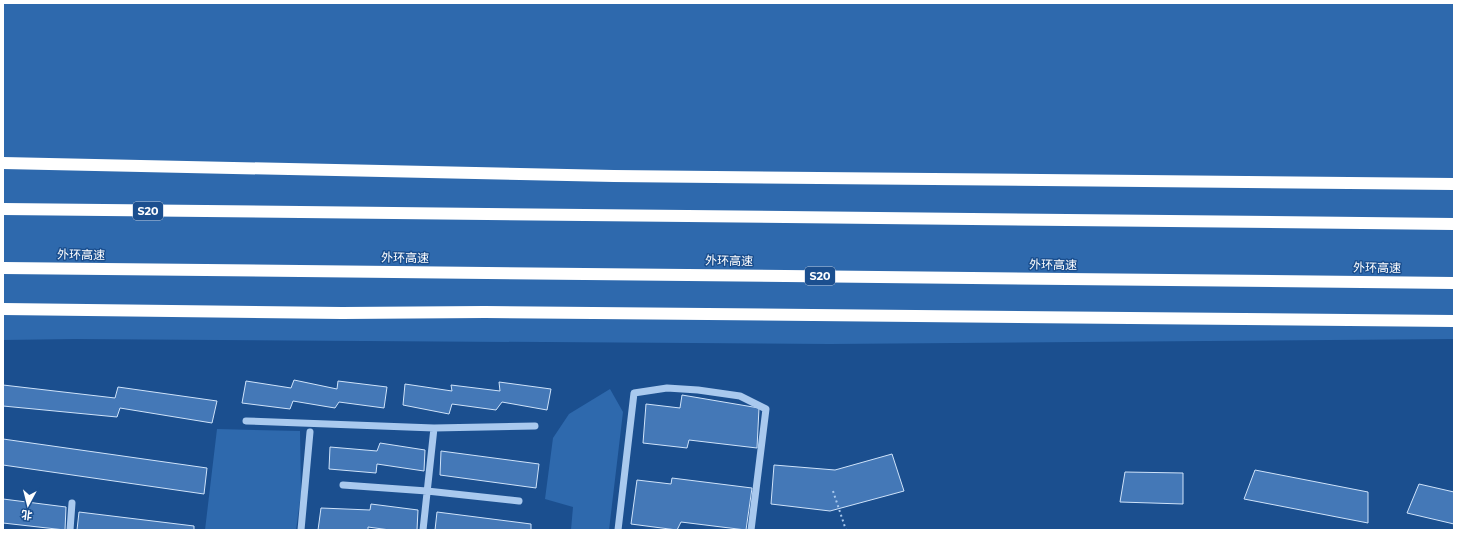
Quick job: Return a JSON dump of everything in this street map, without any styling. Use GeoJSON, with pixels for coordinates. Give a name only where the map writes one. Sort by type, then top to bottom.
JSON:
{"type":"FeatureCollection","features":[{"type":"Feature","properties":{"kind":"highway"},"geometry":{"type":"LineString","coordinates":[[8,163],[614,176],[1454,184]]}},
{"type":"Feature","properties":{"kind":"highway","name":"S20"},"geometry":{"type":"LineString","coordinates":[[8,210],[1454,224]]}},
{"type":"Feature","properties":{"kind":"highway","name":"外环高速"},"geometry":{"type":"LineString","coordinates":[[8,268],[1454,283]]}},
{"type":"Feature","properties":{"kind":"highway"},"geometry":{"type":"LineString","coordinates":[[8,309],[310,313],[493,312],[1454,321]]}},
{"type":"Feature","properties":{"kind":"lane"},"geometry":{"type":"LineString","coordinates":[[618,530],[634,394],[667,388],[698,390],[740,396],[766,409],[752,530]]}},
{"type":"Feature","properties":{"kind":"lane"},"geometry":{"type":"LineString","coordinates":[[246,421],[434,428],[535,426]]}},
{"type":"Feature","properties":{"kind":"lane"},"geometry":{"type":"LineString","coordinates":[[423,530],[434,428]]}},
{"type":"Feature","properties":{"kind":"lane"},"geometry":{"type":"LineString","coordinates":[[301,530],[310,432]]}},
{"type":"Feature","properties":{"kind":"lane"},"geometry":{"type":"LineString","coordinates":[[343,485],[427,491],[519,501]]}},
{"type":"Feature","properties":{"kind":"lane"},"geometry":{"type":"LineString","coordinates":[[70,530],[72,503]]}},
{"type":"Feature","properties":{"kind":"path"},"geometry":{"type":"LineString","coordinates":[[833,491],[846,530]]}},
{"type":"Feature","properties":{"kind":"shaded area"},"geometry":{"type":"Polygon","coordinates":[[[3,3],[1454,3],[1454,339],[830,344],[75,339],[3,340],[3,3]]]}},
{"type":"Feature","properties":{"kind":"shaded area"},"geometry":{"type":"Polygon","coordinates":[[[610,389],[623,412],[609,530],[571,530],[573,507],[545,499],[553,438],[569,414],[610,389]]]}},
{"type":"Feature","properties":{"kind":"shaded area"},"geometry":{"type":"Polygon","coordinates":[[[217,429],[300,431],[301,493],[296,530],[205,530],[217,429]]]}},
{"type":"Feature","properties":{"kind":"building"},"geometry":{"type":"Polygon","coordinates":[[[294,380],[337,389],[338,381],[387,387],[384,408],[339,402],[335,408],[293,401],[290,409],[242,403],[246,381],[291,388],[294,380]]]}},
{"type":"Feature","properties":{"kind":"building"},"geometry":{"type":"Polygon","coordinates":[[[499,382],[551,389],[547,410],[502,402],[496,410],[452,404],[449,414],[403,405],[405,384],[452,391],[451,385],[500,391],[499,382]]]}},
{"type":"Feature","properties":{"kind":"building"},"geometry":{"type":"Polygon","coordinates":[[[3,385],[115,398],[118,387],[217,401],[212,423],[120,408],[117,417],[3,406],[3,385]]]}},
{"type":"Feature","properties":{"kind":"building"},"geometry":{"type":"Polygon","coordinates":[[[682,395],[759,408],[757,448],[689,440],[687,448],[643,443],[646,404],[680,408],[682,395]]]}},
{"type":"Feature","properties":{"kind":"building"},"geometry":{"type":"Polygon","coordinates":[[[3,439],[207,468],[204,494],[3,465],[3,439]]]}},
{"type":"Feature","properties":{"kind":"building"},"geometry":{"type":"Polygon","coordinates":[[[380,443],[425,450],[424,471],[377,464],[376,473],[329,469],[330,447],[377,451],[380,443]]]}},
{"type":"Feature","properties":{"kind":"building"},"geometry":{"type":"Polygon","coordinates":[[[441,451],[539,464],[536,488],[440,475],[441,451]]]}},
{"type":"Feature","properties":{"kind":"building"},"geometry":{"type":"Polygon","coordinates":[[[892,454],[904,491],[830,511],[771,504],[774,465],[835,470],[892,454]]]}},
{"type":"Feature","properties":{"kind":"building"},"geometry":{"type":"Polygon","coordinates":[[[1255,470],[1368,492],[1368,523],[1244,499],[1255,470]]]}},
{"type":"Feature","properties":{"kind":"building"},"geometry":{"type":"Polygon","coordinates":[[[1125,472],[1183,473],[1183,504],[1120,502],[1125,472]]]}},
{"type":"Feature","properties":{"kind":"building"},"geometry":{"type":"Polygon","coordinates":[[[672,478],[752,488],[746,530],[681,522],[677,530],[631,524],[637,480],[671,484],[672,478]]]}},
{"type":"Feature","properties":{"kind":"building"},"geometry":{"type":"Polygon","coordinates":[[[1419,484],[1454,492],[1454,524],[1407,513],[1419,484]]]}},
{"type":"Feature","properties":{"kind":"building"},"geometry":{"type":"Polygon","coordinates":[[[3,499],[66,507],[65,530],[3,523],[3,499]]]}},
{"type":"Feature","properties":{"kind":"building"},"geometry":{"type":"Polygon","coordinates":[[[371,504],[418,510],[417,530],[390,530],[368,527],[368,530],[318,530],[321,508],[370,510],[371,504]]]}},
{"type":"Feature","properties":{"kind":"building"},"geometry":{"type":"Polygon","coordinates":[[[79,512],[194,526],[194,530],[77,530],[79,512]]]}},
{"type":"Feature","properties":{"kind":"building"},"geometry":{"type":"Polygon","coordinates":[[[437,512],[531,524],[531,530],[435,530],[437,512]]]}}]}
